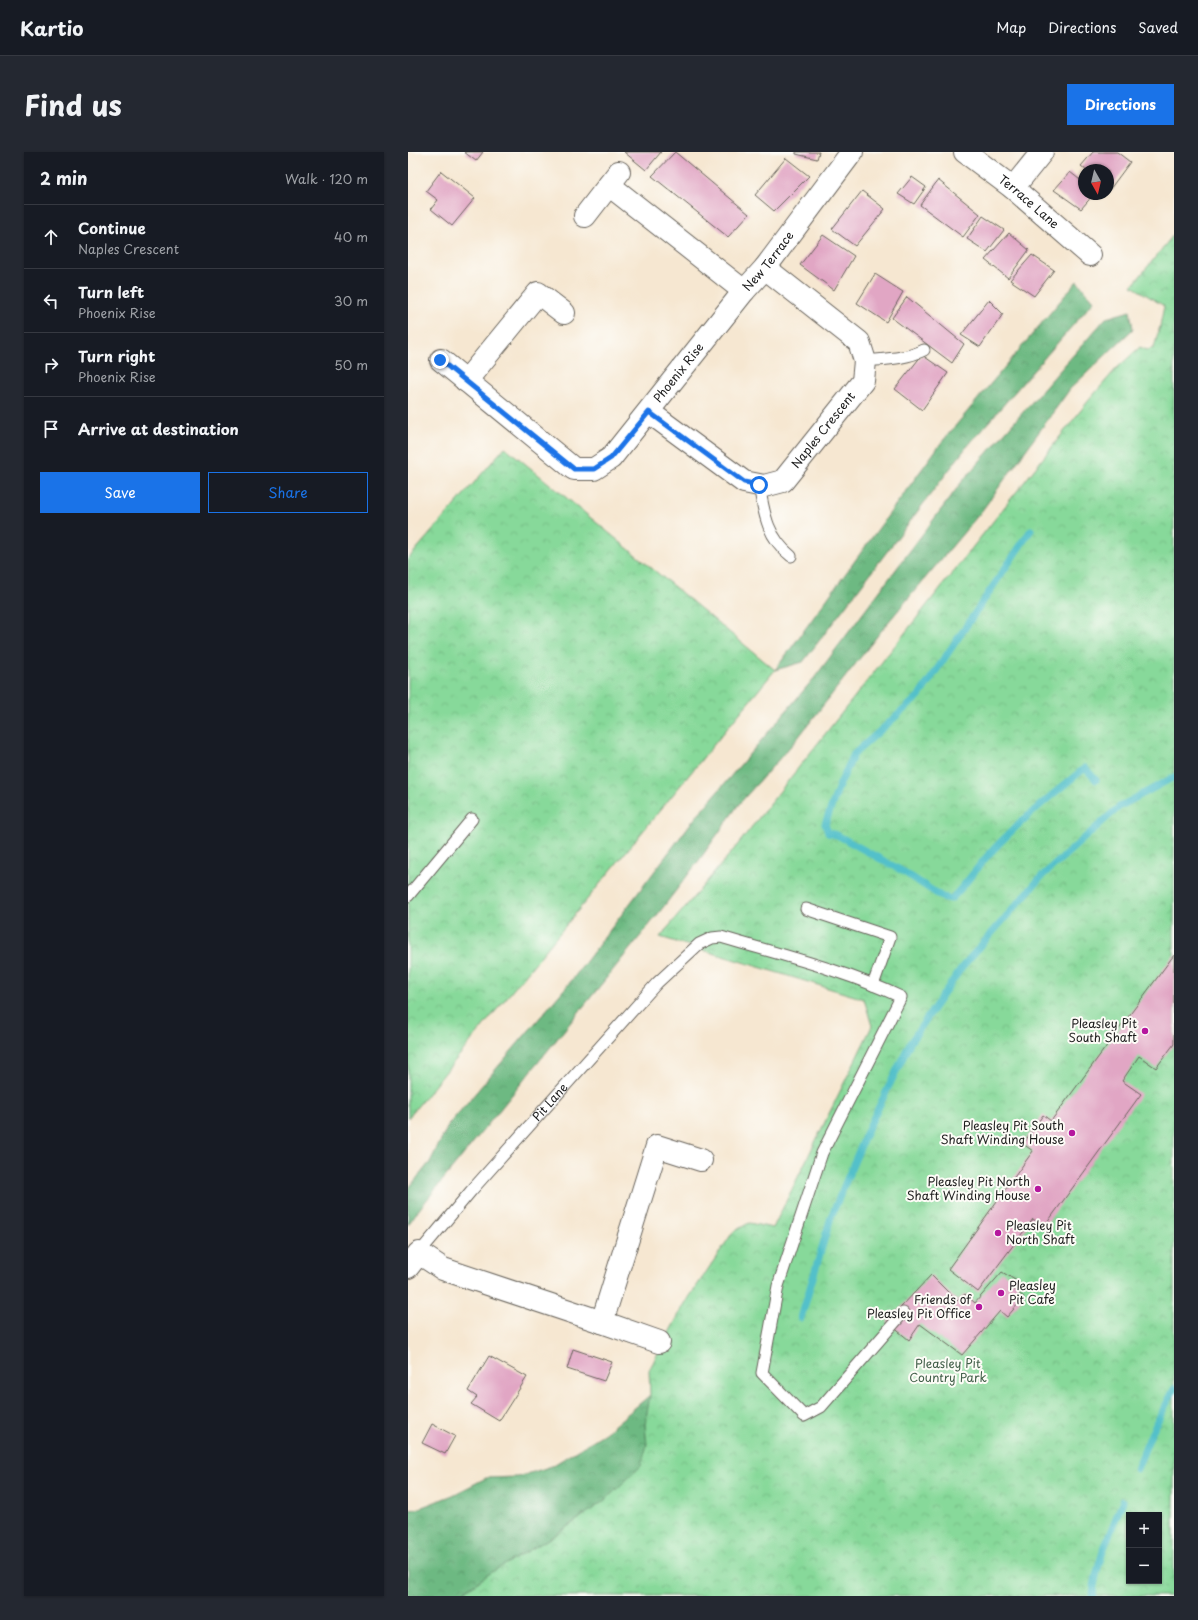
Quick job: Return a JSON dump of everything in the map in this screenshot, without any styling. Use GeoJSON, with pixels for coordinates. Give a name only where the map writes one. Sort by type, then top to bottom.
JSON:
{"type":"FeatureCollection","features":[{"type":"Feature","properties":{"kind":"street","name":"New Terrace"},"geometry":{"type":"LineString","coordinates":[[585,216],[614,178],[744,291],[765,268],[852,152]]}},
{"type":"Feature","properties":{"kind":"street","name":"Terrace Lane"},"geometry":{"type":"LineString","coordinates":[[965,152],[1013,188],[1090,255]]}},
{"type":"Feature","properties":{"kind":"street"},"geometry":{"type":"LineString","coordinates":[[1013,188],[1042,152]]}},
{"type":"Feature","properties":{"kind":"street","name":"Naples Crescent"},"geometry":{"type":"LineString","coordinates":[[649,412],[744,482],[764,486],[783,481],[863,380],[865,361],[859,342],[765,268]]}},
{"type":"Feature","properties":{"kind":"street","name":"Phoenix Rise"},"geometry":{"type":"LineString","coordinates":[[440,360],[574,469],[594,469],[611,458],[744,291]]}},
{"type":"Feature","properties":{"kind":"street"},"geometry":{"type":"LineString","coordinates":[[466,381],[538,293],[564,313]]}},
{"type":"Feature","properties":{"kind":"street"},"geometry":{"type":"LineString","coordinates":[[602,1322],[657,1146],[701,1160]]}},
{"type":"Feature","properties":{"kind":"street"},"geometry":{"type":"LineString","coordinates":[[414,1260],[659,1342]]}},
{"type":"Feature","properties":{"kind":"lane"},"geometry":{"type":"LineString","coordinates":[[865,361],[897,358],[916,354],[924,350]]}},
{"type":"Feature","properties":{"kind":"lane"},"geometry":{"type":"LineString","coordinates":[[759,485],[764,515],[770,530],[781,548],[791,556]]}},
{"type":"Feature","properties":{"kind":"lane"},"geometry":{"type":"LineString","coordinates":[[408,896],[472,820]]}},
{"type":"Feature","properties":{"kind":"lane"},"geometry":{"type":"LineString","coordinates":[[806,909],[890,938],[873,985],[901,997],[822,1153],[778,1286],[762,1373],[804,1416],[821,1407],[903,1313]]}},
{"type":"Feature","properties":{"kind":"lane","name":"Pit Lane"},"geometry":{"type":"LineString","coordinates":[[414,1260],[471,1191],[657,983],[698,944],[712,938],[721,938],[830,970],[873,985]]}},
{"type":"Feature","properties":{"kind":"green space","name":"Pleasley Pit Country Park"},"geometry":{"type":"Polygon","coordinates":[[[1174,234],[1174,1596],[458,1596],[492,1572],[557,1534],[604,1501],[641,1466],[647,1445],[645,1425],[650,1395],[649,1370],[684,1305],[733,1232],[749,1223],[773,1228],[872,1026],[864,999],[660,937],[735,848],[1089,400],[1116,369],[1140,347],[1147,350],[1154,348],[1164,306],[1132,286],[1174,234]]]}},
{"type":"Feature","properties":{"kind":"green space"},"geometry":{"type":"Polygon","coordinates":[[[1077,281],[1094,301],[965,449],[803,662],[775,670],[941,443],[1077,281]]]}},
{"type":"Feature","properties":{"kind":"green space"},"geometry":{"type":"Polygon","coordinates":[[[1130,311],[1133,329],[1070,389],[981,512],[885,626],[797,739],[739,804],[700,859],[655,918],[408,1225],[408,1189],[430,1162],[449,1124],[572,980],[691,823],[815,677],[964,479],[1106,318],[1130,311]]]}},
{"type":"Feature","properties":{"kind":"green space"},"geometry":{"type":"Polygon","coordinates":[[[505,447],[775,670],[408,1118],[408,559],[505,447]]]}},
{"type":"Feature","properties":{"kind":"green space"},"geometry":{"type":"Polygon","coordinates":[[[650,1395],[645,1425],[647,1445],[641,1466],[604,1501],[557,1534],[492,1572],[457,1596],[408,1596],[408,1510],[417,1509],[453,1495],[486,1478],[518,1477],[552,1466],[605,1433],[650,1395]]]}},
{"type":"Feature","properties":{"kind":"building"},"geometry":{"type":"Polygon","coordinates":[[[464,152],[483,152],[476,161],[464,152]]]}},
{"type":"Feature","properties":{"kind":"building"},"geometry":{"type":"Polygon","coordinates":[[[624,152],[661,152],[646,170],[624,152]]]}},
{"type":"Feature","properties":{"kind":"building"},"geometry":{"type":"Polygon","coordinates":[[[675,152],[749,214],[728,237],[652,176],[675,152]]]}},
{"type":"Feature","properties":{"kind":"building"},"geometry":{"type":"Polygon","coordinates":[[[796,152],[819,152],[817,159],[796,154],[796,152]]]}},
{"type":"Feature","properties":{"kind":"building"},"geometry":{"type":"Polygon","coordinates":[[[1093,152],[1117,152],[1130,162],[1114,184],[1114,164],[1083,164],[1093,152]]]}},
{"type":"Feature","properties":{"kind":"building"},"geometry":{"type":"Polygon","coordinates":[[[786,158],[809,176],[774,211],[755,195],[786,158]]]}},
{"type":"Feature","properties":{"kind":"building"},"geometry":{"type":"Polygon","coordinates":[[[441,171],[475,198],[452,226],[431,209],[438,200],[426,191],[441,171]]]}},
{"type":"Feature","properties":{"kind":"building"},"geometry":{"type":"Polygon","coordinates":[[[1070,172],[1078,178],[1078,200],[1089,200],[1081,209],[1054,190],[1070,172]]]}},
{"type":"Feature","properties":{"kind":"building"},"geometry":{"type":"Polygon","coordinates":[[[912,177],[926,187],[914,204],[898,194],[912,177]]]}},
{"type":"Feature","properties":{"kind":"building"},"geometry":{"type":"Polygon","coordinates":[[[938,180],[980,214],[963,237],[920,205],[938,180]]]}},
{"type":"Feature","properties":{"kind":"building"},"geometry":{"type":"Polygon","coordinates":[[[862,191],[885,209],[855,246],[832,229],[862,191]]]}},
{"type":"Feature","properties":{"kind":"building"},"geometry":{"type":"Polygon","coordinates":[[[983,216],[1004,230],[987,252],[967,239],[983,216]]]}},
{"type":"Feature","properties":{"kind":"building"},"geometry":{"type":"Polygon","coordinates":[[[1009,233],[1029,250],[1008,278],[985,260],[1009,233]]]}},
{"type":"Feature","properties":{"kind":"building"},"geometry":{"type":"Polygon","coordinates":[[[823,235],[854,256],[834,290],[800,265],[823,235]]]}},
{"type":"Feature","properties":{"kind":"building"},"geometry":{"type":"Polygon","coordinates":[[[1032,255],[1054,270],[1034,296],[1010,280],[1032,255]]]}},
{"type":"Feature","properties":{"kind":"building"},"geometry":{"type":"Polygon","coordinates":[[[875,274],[903,292],[886,322],[857,303],[875,274]]]}},
{"type":"Feature","properties":{"kind":"building"},"geometry":{"type":"Polygon","coordinates":[[[907,297],[964,344],[952,363],[892,318],[907,297]]]}},
{"type":"Feature","properties":{"kind":"building"},"geometry":{"type":"Polygon","coordinates":[[[989,300],[1003,314],[980,347],[961,335],[989,300]]]}},
{"type":"Feature","properties":{"kind":"building"},"geometry":{"type":"Polygon","coordinates":[[[922,355],[948,373],[922,410],[895,389],[922,355]]]}},
{"type":"Feature","properties":{"kind":"building"},"geometry":{"type":"Polygon","coordinates":[[[1174,955],[1174,1044],[1156,1068],[1139,1056],[1122,1081],[1141,1094],[1044,1227],[1033,1219],[978,1292],[948,1269],[1033,1151],[1023,1144],[1043,1115],[1051,1121],[1174,955]]]}},
{"type":"Feature","properties":{"kind":"building"},"geometry":{"type":"Polygon","coordinates":[[[1002,1272],[1020,1283],[1014,1290],[1024,1297],[1007,1317],[1000,1311],[962,1355],[920,1324],[909,1340],[887,1322],[931,1275],[957,1301],[965,1294],[975,1303],[1002,1272]]]}},
{"type":"Feature","properties":{"kind":"building"},"geometry":{"type":"Polygon","coordinates":[[[573,1349],[612,1362],[604,1381],[567,1369],[573,1349]]]}},
{"type":"Feature","properties":{"kind":"building"},"geometry":{"type":"Polygon","coordinates":[[[489,1356],[527,1377],[499,1421],[471,1404],[477,1397],[468,1391],[489,1356]]]}},
{"type":"Feature","properties":{"kind":"building"},"geometry":{"type":"Polygon","coordinates":[[[432,1424],[455,1436],[445,1454],[422,1443],[432,1424]]]}},
{"type":"Feature","properties":{"kind":"waterway"},"geometry":{"type":"LineString","coordinates":[[1031,530],[919,696],[854,754],[839,786],[825,824],[828,833],[837,835],[904,872],[942,897],[951,899],[1004,839],[1026,817],[1061,787],[1085,768],[1096,780]]}},
{"type":"Feature","properties":{"kind":"waterway"},"geometry":{"type":"LineString","coordinates":[[801,1318],[831,1217],[868,1129],[910,1043],[962,967],[1042,876],[1119,807],[1174,777]]}},
{"type":"Feature","properties":{"kind":"waterway"},"geometry":{"type":"LineString","coordinates":[[1137,1469],[1151,1434],[1174,1389]]}},
{"type":"Feature","properties":{"kind":"waterway"},"geometry":{"type":"LineString","coordinates":[[1093,1596],[1094,1584],[1100,1560],[1123,1501]]}},
{"type":"Feature","properties":{"kind":"place","name":"Pleasley Pit South Shaft"},"geometry":{"type":"Point","coordinates":[1145,1031]}},
{"type":"Feature","properties":{"kind":"place","name":"Pleasley Pit South Shaft Winding House"},"geometry":{"type":"Point","coordinates":[1072,1133]}},
{"type":"Feature","properties":{"kind":"place","name":"Pleasley Pit North Shaft Winding House"},"geometry":{"type":"Point","coordinates":[1038,1189]}},
{"type":"Feature","properties":{"kind":"place","name":"Pleasley Pit North Shaft"},"geometry":{"type":"Point","coordinates":[998,1233]}},
{"type":"Feature","properties":{"kind":"place","name":"Pleasley Pit Cafe"},"geometry":{"type":"Point","coordinates":[1001,1293]}},
{"type":"Feature","properties":{"kind":"place","name":"Friends of Pleasley Pit Office"},"geometry":{"type":"Point","coordinates":[979,1307]}},
{"type":"Feature","properties":{"kind":"route"},"geometry":{"type":"LineString","coordinates":[[440,360],[574,469],[594,469],[611,458],[649,412],[744,482],[759,485]]}}]}
